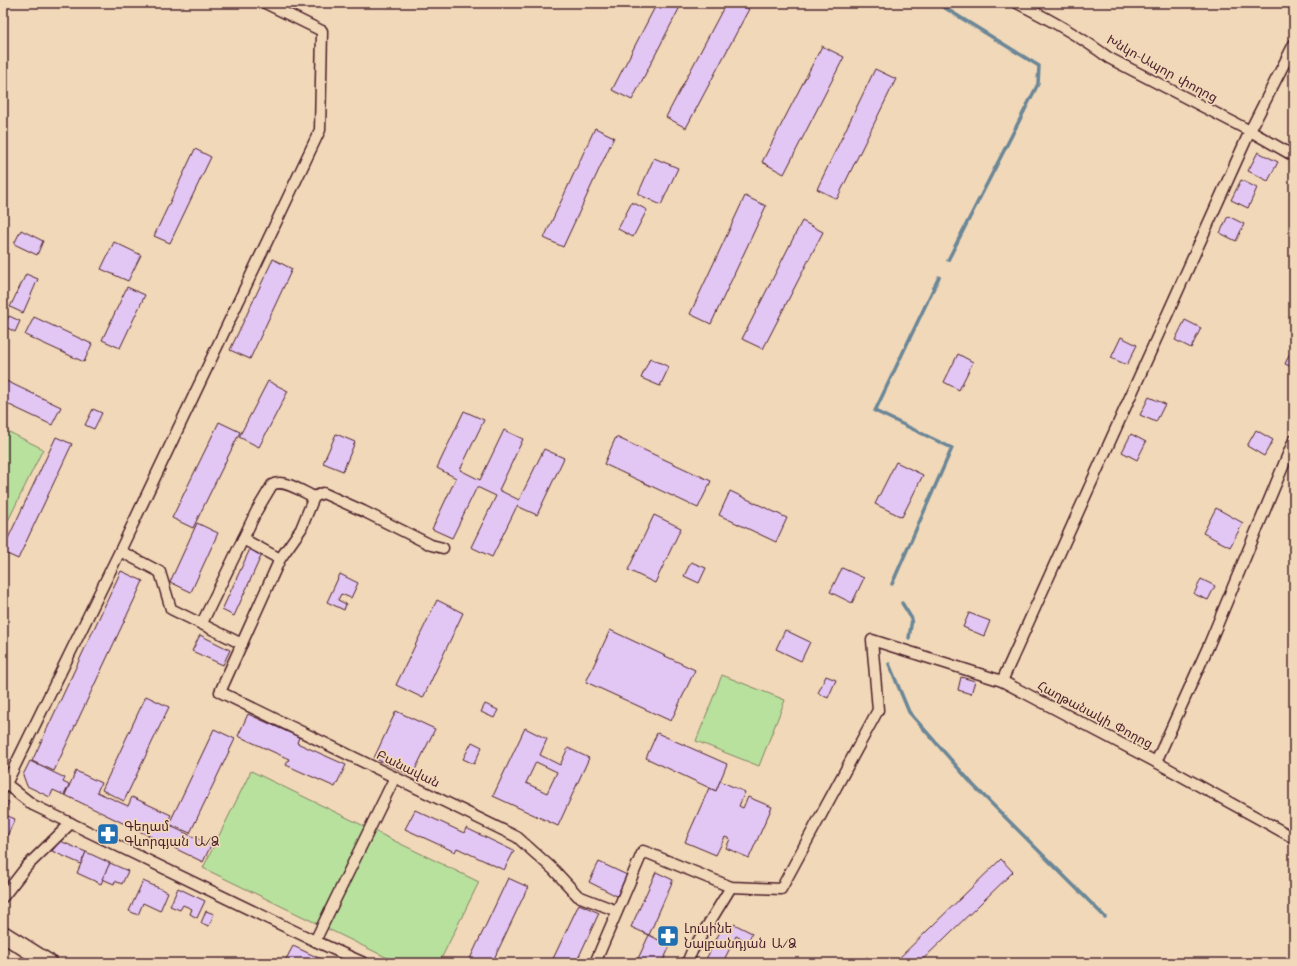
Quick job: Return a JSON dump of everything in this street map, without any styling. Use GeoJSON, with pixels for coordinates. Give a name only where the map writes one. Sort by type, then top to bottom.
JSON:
{"type":"FeatureCollection","features":[{"type":"Feature","properties":{"kind":"main road"},"geometry":{"type":"LineString","coordinates":[[3,934],[49,963]]}},
{"type":"Feature","properties":{"kind":"street"},"geometry":{"type":"LineString","coordinates":[[265,3],[322,31],[320,130],[120,551],[6,784],[33,805],[315,941],[364,963]]}},
{"type":"Feature","properties":{"kind":"street","name":"Խնկո-Ապոր փողոց"},"geometry":{"type":"LineString","coordinates":[[1017,3],[1051,19],[1091,44],[1109,58],[1250,131],[1294,156]]}},
{"type":"Feature","properties":{"kind":"street"},"geometry":{"type":"LineString","coordinates":[[1002,681],[1250,131],[1294,44]]}},
{"type":"Feature","properties":{"kind":"street"},"geometry":{"type":"LineString","coordinates":[[1156,762],[1208,647],[1294,440]]}},
{"type":"Feature","properties":{"kind":"street"},"geometry":{"type":"LineString","coordinates":[[202,624],[257,510],[272,485],[281,482],[314,497]]}},
{"type":"Feature","properties":{"kind":"street"},"geometry":{"type":"LineString","coordinates":[[120,551],[160,572],[171,608],[242,644],[280,559],[301,529],[314,497],[322,493],[363,511],[431,545],[443,548]]}},
{"type":"Feature","properties":{"kind":"street"},"geometry":{"type":"LineString","coordinates":[[244,539],[280,559]]}},
{"type":"Feature","properties":{"kind":"street","name":"Հաղթանակի Փողոց"},"geometry":{"type":"LineString","coordinates":[[732,888],[781,889],[878,710],[872,640],[1002,681],[1156,762],[1294,838]]}},
{"type":"Feature","properties":{"kind":"street","name":"Բանավան"},"geometry":{"type":"LineString","coordinates":[[242,644],[220,692],[517,837],[554,870],[578,896],[617,911]]}},
{"type":"Feature","properties":{"kind":"street"},"geometry":{"type":"LineString","coordinates":[[315,941],[395,777]]}},
{"type":"Feature","properties":{"kind":"street"},"geometry":{"type":"LineString","coordinates":[[3,896],[27,866],[71,823]]}},
{"type":"Feature","properties":{"kind":"street"},"geometry":{"type":"LineString","coordinates":[[594,963],[644,851],[732,888],[692,951],[687,963]]}},
{"type":"Feature","properties":{"kind":"green space"},"geometry":{"type":"Polygon","coordinates":[[[3,429],[43,449],[3,531],[3,429]]]}},
{"type":"Feature","properties":{"kind":"green space"},"geometry":{"type":"Polygon","coordinates":[[[722,675],[785,700],[759,766],[696,741],[722,675]]]}},
{"type":"Feature","properties":{"kind":"green space"},"geometry":{"type":"Polygon","coordinates":[[[251,771],[479,882],[439,963],[398,963],[203,868],[251,771]]]}},
{"type":"Feature","properties":{"kind":"building"},"geometry":{"type":"Polygon","coordinates":[[[657,3],[682,3],[632,100],[612,90],[657,3]]]}},
{"type":"Feature","properties":{"kind":"building"},"geometry":{"type":"Polygon","coordinates":[[[726,3],[737,3],[749,9],[686,128],[666,117],[726,3]]]}},
{"type":"Feature","properties":{"kind":"building"},"geometry":{"type":"Polygon","coordinates":[[[822,46],[844,57],[784,174],[762,162],[822,46]]]}},
{"type":"Feature","properties":{"kind":"building"},"geometry":{"type":"Polygon","coordinates":[[[875,69],[896,79],[837,199],[817,189],[875,69]]]}},
{"type":"Feature","properties":{"kind":"building"},"geometry":{"type":"Polygon","coordinates":[[[595,128],[614,137],[563,247],[544,238],[595,128]]]}},
{"type":"Feature","properties":{"kind":"building"},"geometry":{"type":"Polygon","coordinates":[[[195,149],[211,157],[170,243],[154,236],[195,149]]]}},
{"type":"Feature","properties":{"kind":"building"},"geometry":{"type":"Polygon","coordinates":[[[1258,152],[1278,162],[1268,181],[1248,171],[1258,152]]]}},
{"type":"Feature","properties":{"kind":"building"},"geometry":{"type":"Polygon","coordinates":[[[654,158],[678,168],[661,205],[638,194],[654,158]]]}},
{"type":"Feature","properties":{"kind":"building"},"geometry":{"type":"Polygon","coordinates":[[[1241,180],[1257,188],[1248,208],[1231,200],[1241,180]]]}},
{"type":"Feature","properties":{"kind":"building"},"geometry":{"type":"Polygon","coordinates":[[[745,196],[766,206],[711,324],[690,314],[745,196]]]}},
{"type":"Feature","properties":{"kind":"building"},"geometry":{"type":"Polygon","coordinates":[[[632,202],[647,210],[633,237],[618,229],[632,202]]]}},
{"type":"Feature","properties":{"kind":"building"},"geometry":{"type":"Polygon","coordinates":[[[1228,216],[1244,224],[1236,241],[1220,233],[1228,216]]]}},
{"type":"Feature","properties":{"kind":"building"},"geometry":{"type":"Polygon","coordinates":[[[802,221],[823,232],[763,349],[742,339],[802,221]]]}},
{"type":"Feature","properties":{"kind":"building"},"geometry":{"type":"Polygon","coordinates":[[[21,230],[43,241],[37,255],[14,244],[21,230]]]}},
{"type":"Feature","properties":{"kind":"building"},"geometry":{"type":"Polygon","coordinates":[[[114,242],[141,255],[128,281],[101,269],[114,242]]]}},
{"type":"Feature","properties":{"kind":"building"},"geometry":{"type":"Polygon","coordinates":[[[273,259],[292,269],[250,359],[230,350],[273,259]]]}},
{"type":"Feature","properties":{"kind":"building"},"geometry":{"type":"Polygon","coordinates":[[[26,274],[38,279],[23,313],[10,307],[26,274]]]}},
{"type":"Feature","properties":{"kind":"building"},"geometry":{"type":"Polygon","coordinates":[[[127,287],[145,295],[120,348],[102,340],[127,287]]]}},
{"type":"Feature","properties":{"kind":"building"},"geometry":{"type":"Polygon","coordinates":[[[9,316],[20,321],[15,332],[4,326],[9,316]]]}},
{"type":"Feature","properties":{"kind":"building"},"geometry":{"type":"Polygon","coordinates":[[[34,317],[92,344],[84,362],[25,335],[34,317]]]}},
{"type":"Feature","properties":{"kind":"building"},"geometry":{"type":"Polygon","coordinates":[[[1185,320],[1201,328],[1191,348],[1175,340],[1185,320]]]}},
{"type":"Feature","properties":{"kind":"building"},"geometry":{"type":"Polygon","coordinates":[[[1121,337],[1137,345],[1127,365],[1111,358],[1121,337]]]}},
{"type":"Feature","properties":{"kind":"building"},"geometry":{"type":"Polygon","coordinates":[[[1294,344],[1294,368],[1285,364],[1294,344]]]}},
{"type":"Feature","properties":{"kind":"building"},"geometry":{"type":"Polygon","coordinates":[[[958,354],[973,362],[959,390],[944,382],[958,354]]]}},
{"type":"Feature","properties":{"kind":"building"},"geometry":{"type":"Polygon","coordinates":[[[650,358],[669,367],[660,386],[641,378],[650,358]]]}},
{"type":"Feature","properties":{"kind":"building"},"geometry":{"type":"Polygon","coordinates":[[[4,380],[61,407],[52,425],[3,402],[4,380]]]}},
{"type":"Feature","properties":{"kind":"building"},"geometry":{"type":"Polygon","coordinates":[[[268,381],[288,391],[259,447],[239,437],[268,381]]]}},
{"type":"Feature","properties":{"kind":"building"},"geometry":{"type":"Polygon","coordinates":[[[1149,397],[1165,404],[1156,422],[1140,415],[1149,397]]]}},
{"type":"Feature","properties":{"kind":"building"},"geometry":{"type":"Polygon","coordinates":[[[93,409],[102,413],[94,429],[85,425],[93,409]]]}},
{"type":"Feature","properties":{"kind":"building"},"geometry":{"type":"Polygon","coordinates":[[[464,411],[484,420],[460,470],[480,480],[504,430],[523,439],[499,490],[519,500],[544,449],[564,458],[537,515],[517,506],[492,557],[471,547],[496,496],[477,487],[452,538],[432,529],[456,478],[437,468],[464,411]]]}},
{"type":"Feature","properties":{"kind":"building"},"geometry":{"type":"Polygon","coordinates":[[[219,422],[240,432],[193,528],[172,518],[219,422]]]}},
{"type":"Feature","properties":{"kind":"building"},"geometry":{"type":"Polygon","coordinates":[[[1256,430],[1273,440],[1264,456],[1247,446],[1256,430]]]}},
{"type":"Feature","properties":{"kind":"building"},"geometry":{"type":"Polygon","coordinates":[[[336,434],[355,442],[343,471],[323,463],[336,434]]]}},
{"type":"Feature","properties":{"kind":"building"},"geometry":{"type":"Polygon","coordinates":[[[1131,434],[1146,442],[1137,460],[1122,452],[1131,434]]]}},
{"type":"Feature","properties":{"kind":"building"},"geometry":{"type":"Polygon","coordinates":[[[56,437],[72,444],[18,559],[3,552],[3,549],[56,437]]]}},
{"type":"Feature","properties":{"kind":"building"},"geometry":{"type":"Polygon","coordinates":[[[616,437],[711,481],[698,508],[604,464],[616,437]]]}},
{"type":"Feature","properties":{"kind":"building"},"geometry":{"type":"Polygon","coordinates":[[[896,462],[923,475],[902,517],[875,504],[896,462]]]}},
{"type":"Feature","properties":{"kind":"building"},"geometry":{"type":"Polygon","coordinates":[[[730,491],[787,518],[776,542],[719,515],[730,491]]]}},
{"type":"Feature","properties":{"kind":"building"},"geometry":{"type":"Polygon","coordinates":[[[1216,508],[1243,523],[1230,547],[1203,533],[1216,508]]]}},
{"type":"Feature","properties":{"kind":"building"},"geometry":{"type":"Polygon","coordinates":[[[654,515],[681,528],[655,583],[628,570],[654,515]]]}},
{"type":"Feature","properties":{"kind":"building"},"geometry":{"type":"Polygon","coordinates":[[[197,523],[218,533],[191,592],[170,582],[197,523]]]}},
{"type":"Feature","properties":{"kind":"building"},"geometry":{"type":"Polygon","coordinates":[[[250,549],[262,554],[234,616],[222,610],[250,549]]]}},
{"type":"Feature","properties":{"kind":"building"},"geometry":{"type":"Polygon","coordinates":[[[691,562],[706,568],[699,583],[684,576],[691,562]]]}},
{"type":"Feature","properties":{"kind":"building"},"geometry":{"type":"Polygon","coordinates":[[[842,568],[864,578],[852,603],[830,592],[842,568]]]}},
{"type":"Feature","properties":{"kind":"building"},"geometry":{"type":"Polygon","coordinates":[[[121,571],[143,581],[54,771],[32,761],[121,571]]]}},
{"type":"Feature","properties":{"kind":"building"},"geometry":{"type":"Polygon","coordinates":[[[340,574],[358,583],[351,598],[341,594],[338,600],[346,604],[344,610],[327,602],[340,574]]]}},
{"type":"Feature","properties":{"kind":"building"},"geometry":{"type":"Polygon","coordinates":[[[1201,579],[1215,586],[1208,600],[1194,594],[1201,579]]]}},
{"type":"Feature","properties":{"kind":"building"},"geometry":{"type":"Polygon","coordinates":[[[437,600],[463,613],[423,698],[396,685],[437,600]]]}},
{"type":"Feature","properties":{"kind":"building"},"geometry":{"type":"Polygon","coordinates":[[[969,613],[990,621],[984,636],[963,627],[969,613]]]}},
{"type":"Feature","properties":{"kind":"building"},"geometry":{"type":"Polygon","coordinates":[[[610,630],[695,670],[671,721],[586,682],[610,630]]]}},
{"type":"Feature","properties":{"kind":"building"},"geometry":{"type":"Polygon","coordinates":[[[785,630],[810,642],[801,661],[776,649],[785,630]]]}},
{"type":"Feature","properties":{"kind":"building"},"geometry":{"type":"Polygon","coordinates":[[[200,635],[230,650],[223,665],[192,651],[200,635]]]}},
{"type":"Feature","properties":{"kind":"building"},"geometry":{"type":"Polygon","coordinates":[[[826,676],[836,680],[828,698],[818,693],[826,676]]]}},
{"type":"Feature","properties":{"kind":"building"},"geometry":{"type":"Polygon","coordinates":[[[961,677],[975,681],[971,694],[958,690],[961,677]]]}},
{"type":"Feature","properties":{"kind":"building"},"geometry":{"type":"Polygon","coordinates":[[[146,696],[169,707],[124,801],[102,790],[146,696]]]}},
{"type":"Feature","properties":{"kind":"building"},"geometry":{"type":"Polygon","coordinates":[[[485,704],[498,710],[494,718],[481,712],[485,704]]]}},
{"type":"Feature","properties":{"kind":"building"},"geometry":{"type":"Polygon","coordinates":[[[396,711],[435,729],[412,776],[374,758],[396,711]]]}},
{"type":"Feature","properties":{"kind":"building"},"geometry":{"type":"Polygon","coordinates":[[[248,714],[299,737],[297,743],[346,765],[335,787],[286,765],[289,759],[238,736],[248,714]]]}},
{"type":"Feature","properties":{"kind":"building"},"geometry":{"type":"Polygon","coordinates":[[[525,728],[547,739],[540,755],[560,765],[568,748],[589,758],[558,826],[493,796],[525,728]],[[536,762],[526,783],[547,793],[557,772],[536,762]]]}},
{"type":"Feature","properties":{"kind":"building"},"geometry":{"type":"Polygon","coordinates":[[[214,729],[235,739],[190,833],[169,824],[214,729]]]}},
{"type":"Feature","properties":{"kind":"building"},"geometry":{"type":"Polygon","coordinates":[[[657,733],[727,764],[716,791],[646,758],[657,733]]]}},
{"type":"Feature","properties":{"kind":"building"},"geometry":{"type":"Polygon","coordinates":[[[472,742],[482,747],[474,764],[463,759],[472,742]]]}},
{"type":"Feature","properties":{"kind":"building"},"geometry":{"type":"Polygon","coordinates":[[[30,761],[65,778],[63,782],[69,785],[64,795],[53,790],[50,797],[27,786],[23,775],[30,761]]]}},
{"type":"Feature","properties":{"kind":"building"},"geometry":{"type":"Polygon","coordinates":[[[76,771],[101,783],[97,792],[128,806],[132,797],[171,815],[166,824],[211,845],[203,862],[65,795],[76,771]]]}},
{"type":"Feature","properties":{"kind":"building"},"geometry":{"type":"Polygon","coordinates":[[[720,781],[745,792],[739,806],[743,808],[748,797],[772,807],[749,858],[726,848],[730,839],[725,837],[716,855],[685,842],[709,788],[716,791],[720,781]]]}},
{"type":"Feature","properties":{"kind":"building"},"geometry":{"type":"Polygon","coordinates":[[[3,800],[9,802],[3,814],[3,800]]]}},
{"type":"Feature","properties":{"kind":"building"},"geometry":{"type":"Polygon","coordinates":[[[415,810],[464,833],[466,828],[514,851],[504,870],[457,848],[455,852],[405,829],[415,810]]]}},
{"type":"Feature","properties":{"kind":"building"},"geometry":{"type":"Polygon","coordinates":[[[3,814],[15,819],[6,838],[3,836],[3,814]]]}},
{"type":"Feature","properties":{"kind":"building"},"geometry":{"type":"Polygon","coordinates":[[[60,841],[86,852],[81,864],[52,851],[60,841]]]}},
{"type":"Feature","properties":{"kind":"building"},"geometry":{"type":"Polygon","coordinates":[[[86,852],[110,863],[101,884],[77,873],[86,852]]]}},
{"type":"Feature","properties":{"kind":"building"},"geometry":{"type":"Polygon","coordinates":[[[1001,859],[1013,872],[919,963],[894,963],[1001,859]]]}},
{"type":"Feature","properties":{"kind":"building"},"geometry":{"type":"Polygon","coordinates":[[[599,862],[627,875],[617,896],[589,882],[599,862]]]}},
{"type":"Feature","properties":{"kind":"building"},"geometry":{"type":"Polygon","coordinates":[[[110,863],[128,871],[122,884],[115,881],[114,884],[102,879],[110,863]]]}},
{"type":"Feature","properties":{"kind":"building"},"geometry":{"type":"Polygon","coordinates":[[[656,872],[673,880],[649,935],[631,927],[656,872]]]}},
{"type":"Feature","properties":{"kind":"building"},"geometry":{"type":"Polygon","coordinates":[[[508,878],[528,887],[492,963],[468,963],[508,878]]]}},
{"type":"Feature","properties":{"kind":"building"},"geometry":{"type":"Polygon","coordinates":[[[143,881],[168,892],[160,911],[143,903],[138,915],[129,911],[143,881]]]}},
{"type":"Feature","properties":{"kind":"building"},"geometry":{"type":"Polygon","coordinates":[[[178,888],[205,901],[197,918],[190,914],[192,909],[183,905],[180,910],[170,906],[178,888]]]}},
{"type":"Feature","properties":{"kind":"building"},"geometry":{"type":"Polygon","coordinates":[[[579,904],[599,913],[576,963],[551,963],[579,904]]]}},
{"type":"Feature","properties":{"kind":"building"},"geometry":{"type":"Polygon","coordinates":[[[206,911],[214,914],[209,926],[201,923],[206,911]]]}},
{"type":"Feature","properties":{"kind":"building"},"geometry":{"type":"Polygon","coordinates":[[[734,924],[752,933],[748,942],[736,936],[724,960],[730,963],[704,963],[722,928],[730,932],[734,924]]]}},
{"type":"Feature","properties":{"kind":"building"},"geometry":{"type":"Polygon","coordinates":[[[649,935],[670,946],[662,963],[636,963],[649,935]]]}},
{"type":"Feature","properties":{"kind":"building"},"geometry":{"type":"Polygon","coordinates":[[[293,946],[321,959],[319,963],[284,963],[293,946]]]}},
{"type":"Feature","properties":{"kind":"building"},"geometry":{"type":"Polygon","coordinates":[[[867,957],[874,963],[861,963],[867,957]]]}},
{"type":"Feature","properties":{"kind":"waterway"},"geometry":{"type":"LineString","coordinates":[[937,3],[1039,66],[1038,84],[948,260]]}},
{"type":"Feature","properties":{"kind":"waterway"},"geometry":{"type":"LineString","coordinates":[[892,584],[952,448],[875,411],[939,277]]}},
{"type":"Feature","properties":{"kind":"waterway"},"geometry":{"type":"LineString","coordinates":[[902,603],[912,619],[909,638]]}},
{"type":"Feature","properties":{"kind":"waterway"},"geometry":{"type":"LineString","coordinates":[[889,664],[909,712],[974,786],[1105,917]]}},
{"type":"Feature","properties":{"kind":"place","name":"Գեղամ Գևորգյան Ա/Ձ"},"geometry":{"type":"Point","coordinates":[108,834]}},
{"type":"Feature","properties":{"kind":"place","name":"Լուսինե Նալբանդյան Ա/Ձ"},"geometry":{"type":"Point","coordinates":[668,936]}}]}
